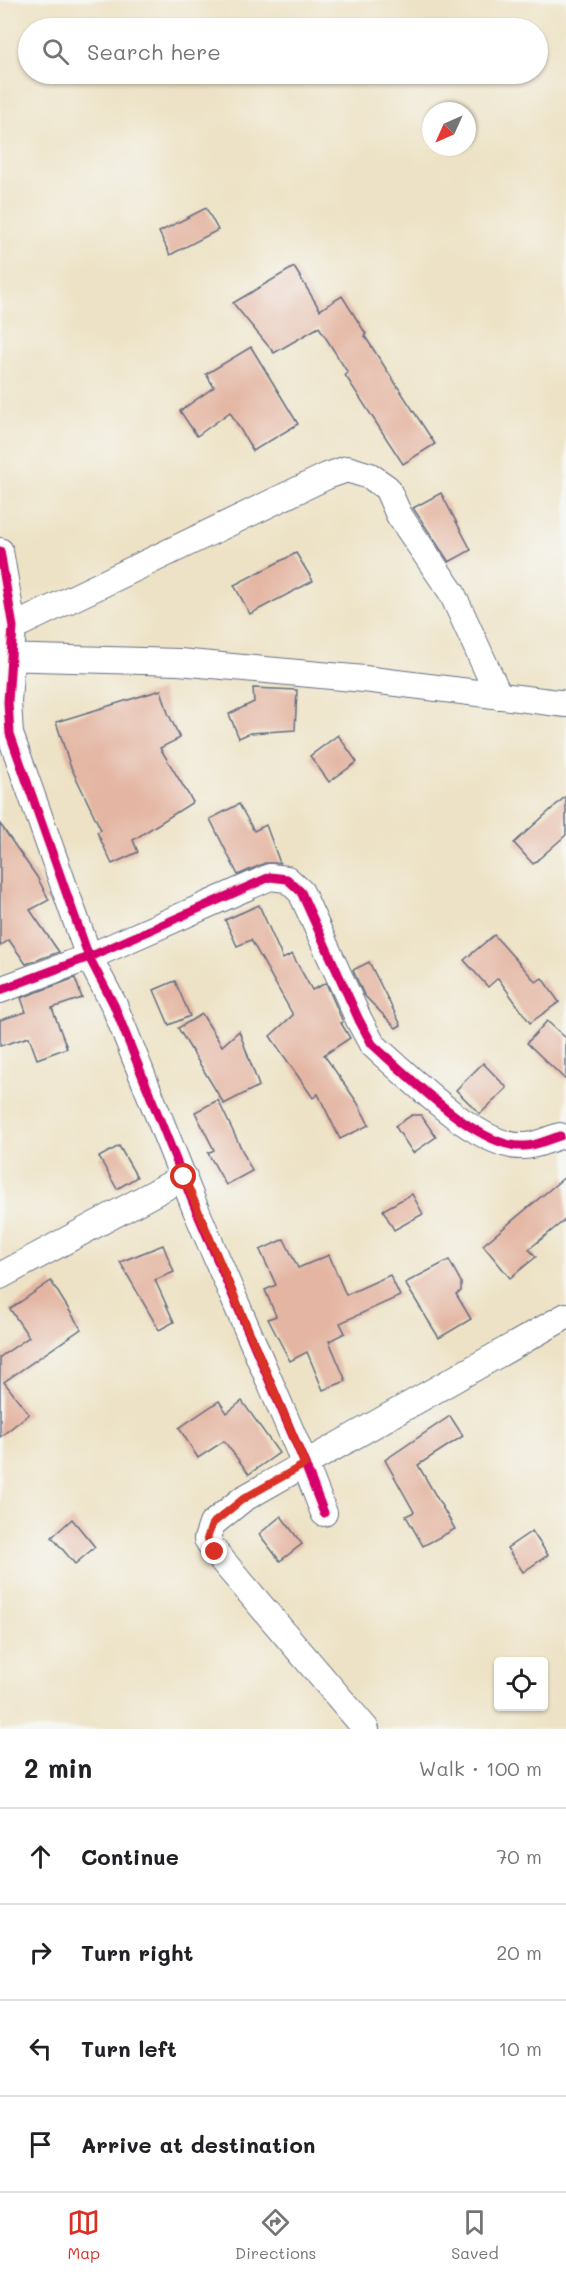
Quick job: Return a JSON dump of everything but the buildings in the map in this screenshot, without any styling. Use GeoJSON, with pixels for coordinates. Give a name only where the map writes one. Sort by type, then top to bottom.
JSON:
{"type":"FeatureCollection","features":[{"type":"Feature","properties":{"kind":"street"},"geometry":{"type":"LineString","coordinates":[[13,627],[316,481],[347,469],[370,476],[387,488],[399,515],[452,594],[499,696]]}},
{"type":"Feature","properties":{"kind":"street"},"geometry":{"type":"LineString","coordinates":[[0,551],[13,627],[6,657],[10,734],[89,957],[114,1005],[324,1513]]}},
{"type":"Feature","properties":{"kind":"street"},"geometry":{"type":"LineString","coordinates":[[6,657],[179,662],[364,679],[566,704]]}},
{"type":"Feature","properties":{"kind":"street"},"geometry":{"type":"LineString","coordinates":[[0,990],[89,957],[270,877],[288,879],[301,892],[358,1020],[372,1044],[469,1127],[496,1140],[524,1146],[560,1136]]}},
{"type":"Feature","properties":{"kind":"street"},"geometry":{"type":"LineString","coordinates":[[0,1276],[184,1177]]}},
{"type":"Feature","properties":{"kind":"street"},"geometry":{"type":"LineString","coordinates":[[366,1729],[215,1552],[207,1539],[212,1524],[243,1499],[566,1316]]}},
{"type":"Feature","properties":{"kind":"cycle path"},"geometry":{"type":"LineString","coordinates":[[0,551],[13,627],[8,702],[10,734],[89,957],[114,1005],[196,1210],[324,1513]]}},
{"type":"Feature","properties":{"kind":"cycle path"},"geometry":{"type":"LineString","coordinates":[[0,990],[89,957],[270,877],[287,879],[301,892],[372,1044],[450,1112],[488,1137],[507,1144],[529,1146],[560,1136]]}},
{"type":"Feature","properties":{"kind":"route"},"geometry":{"type":"LineString","coordinates":[[184,1177],[305,1464],[243,1499],[212,1524],[207,1539],[215,1552]]}}]}
